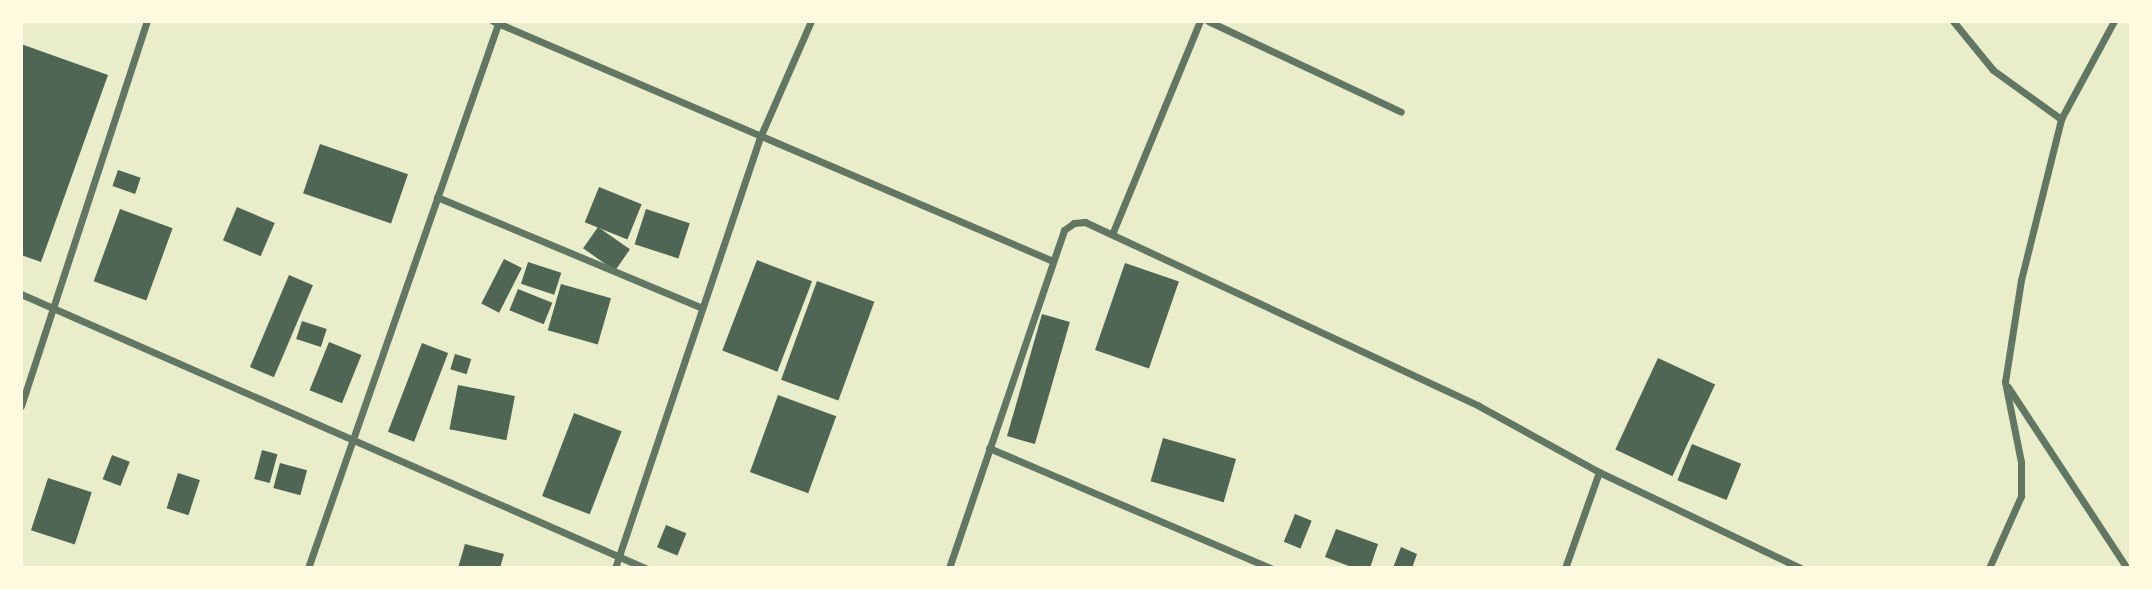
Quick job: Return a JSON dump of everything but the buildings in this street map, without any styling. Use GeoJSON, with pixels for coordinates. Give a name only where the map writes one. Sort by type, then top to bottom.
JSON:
{"type":"FeatureCollection","features":[{"type":"Feature","properties":{"kind":"street"},"geometry":{"type":"LineString","coordinates":[[21,406],[147,21]]}},
{"type":"Feature","properties":{"kind":"street"},"geometry":{"type":"LineString","coordinates":[[615,568],[761,135],[811,21]]}},
{"type":"Feature","properties":{"kind":"street"},"geometry":{"type":"LineString","coordinates":[[1113,232],[1200,21]]}},
{"type":"Feature","properties":{"kind":"street"},"geometry":{"type":"LineString","coordinates":[[1208,21],[1401,112]]}},
{"type":"Feature","properties":{"kind":"street"},"geometry":{"type":"LineString","coordinates":[[1953,21],[1993,70],[2061,119]]}},
{"type":"Feature","properties":{"kind":"street"},"geometry":{"type":"LineString","coordinates":[[1989,568],[2021,496],[2021,461],[2005,382],[2021,280],[2061,119],[2114,21]]}},
{"type":"Feature","properties":{"kind":"street"},"geometry":{"type":"LineString","coordinates":[[308,568],[496,22],[1053,261]]}},
{"type":"Feature","properties":{"kind":"street"},"geometry":{"type":"LineString","coordinates":[[437,197],[702,308]]}},
{"type":"Feature","properties":{"kind":"street"},"geometry":{"type":"LineString","coordinates":[[949,568],[1064,230],[1074,223],[1085,222],[1113,232],[1479,407],[1599,472],[1800,568]]}},
{"type":"Feature","properties":{"kind":"street"},"geometry":{"type":"LineString","coordinates":[[21,294],[645,568]]}},
{"type":"Feature","properties":{"kind":"street"},"geometry":{"type":"LineString","coordinates":[[2005,382],[2127,568]]}},
{"type":"Feature","properties":{"kind":"street"},"geometry":{"type":"LineString","coordinates":[[989,448],[1259,566],[1270,568]]}},
{"type":"Feature","properties":{"kind":"street"},"geometry":{"type":"LineString","coordinates":[[1565,568],[1599,472]]}}]}
